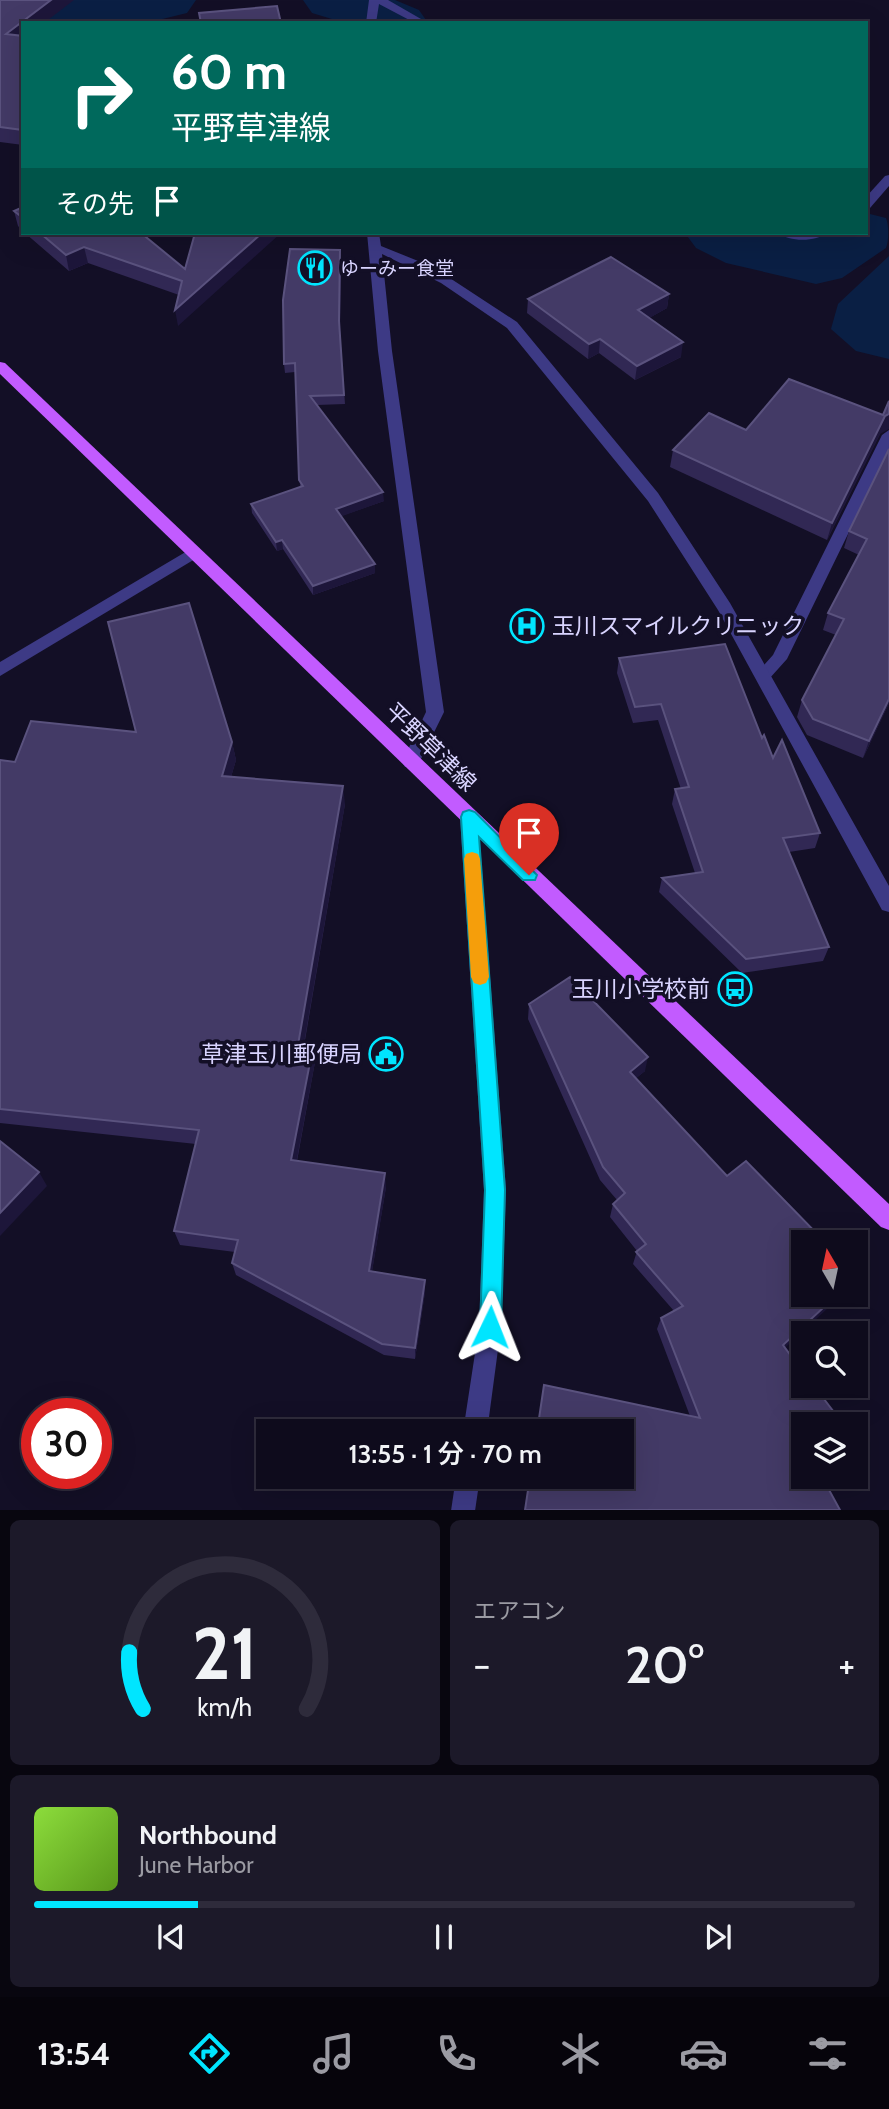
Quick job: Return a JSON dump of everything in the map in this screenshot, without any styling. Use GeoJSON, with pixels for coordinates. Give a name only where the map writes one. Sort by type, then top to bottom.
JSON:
{"type":"FeatureCollection","features":[{"type":"Feature","properties":{"kind":"main road","name":"平野草津線"},"geometry":{"type":"LineString","coordinates":[[0,366],[889,1219]]}},
{"type":"Feature","properties":{"kind":"street"},"geometry":{"type":"LineString","coordinates":[[371,20],[375,2],[418,21]]}},
{"type":"Feature","properties":{"kind":"street"},"geometry":{"type":"LineString","coordinates":[[868,203],[889,179]]}},
{"type":"Feature","properties":{"kind":"street"},"geometry":{"type":"LineString","coordinates":[[373,240],[486,306],[512,325],[653,496],[724,607],[889,904]]}},
{"type":"Feature","properties":{"kind":"street"},"geometry":{"type":"LineString","coordinates":[[373,240],[435,712],[411,762]]}},
{"type":"Feature","properties":{"kind":"street"},"geometry":{"type":"LineString","coordinates":[[763,675],[779,659],[889,435]]}},
{"type":"Feature","properties":{"kind":"street"},"geometry":{"type":"LineString","coordinates":[[0,670],[194,552]]}},
{"type":"Feature","properties":{"kind":"street"},"geometry":{"type":"LineString","coordinates":[[469,817],[495,1190],[490,1327],[477,1419]]}},
{"type":"Feature","properties":{"kind":"street"},"geometry":{"type":"LineString","coordinates":[[463,1510],[466,1489]]}},
{"type":"Feature","properties":{"kind":"water"},"geometry":{"type":"Polygon","coordinates":[[[889,256],[889,359],[856,351],[831,329],[838,304],[889,256]]]}},
{"type":"Feature","properties":{"kind":"building"},"geometry":{"type":"Polygon","coordinates":[[[0,0],[51,0],[6,34],[21,36],[21,130],[0,127],[0,0]]]}},
{"type":"Feature","properties":{"kind":"building"},"geometry":{"type":"Polygon","coordinates":[[[277,6],[281,21],[201,21],[199,13],[277,6]]]}},
{"type":"Feature","properties":{"kind":"building"},"geometry":{"type":"Polygon","coordinates":[[[42,235],[143,235],[185,269],[194,235],[260,235],[175,310],[182,281],[84,247],[66,255],[42,235]]]}},
{"type":"Feature","properties":{"kind":"building"},"geometry":{"type":"Polygon","coordinates":[[[290,249],[340,250],[339,321],[344,395],[310,396],[383,492],[336,509],[375,564],[313,586],[282,540],[276,542],[251,504],[303,486],[299,480],[295,363],[284,364],[283,300],[290,249]]]}},
{"type":"Feature","properties":{"kind":"building"},"geometry":{"type":"Polygon","coordinates":[[[611,257],[669,294],[638,310],[683,342],[637,366],[600,339],[589,344],[528,299],[611,257]]]}},
{"type":"Feature","properties":{"kind":"building"},"geometry":{"type":"Polygon","coordinates":[[[789,379],[883,415],[889,401],[889,414],[885,416],[832,523],[673,450],[709,413],[746,430],[789,379]]]}},
{"type":"Feature","properties":{"kind":"building"},"geometry":{"type":"Polygon","coordinates":[[[889,449],[889,699],[869,741],[813,719],[802,700],[844,619],[828,613],[867,539],[849,531],[889,449]]]}},
{"type":"Feature","properties":{"kind":"building"},"geometry":{"type":"Polygon","coordinates":[[[189,603],[232,742],[222,776],[343,786],[298,1045],[313,1047],[291,1160],[385,1173],[369,1271],[425,1280],[415,1348],[382,1344],[232,1263],[238,1240],[174,1231],[199,1130],[0,1109],[0,760],[15,762],[31,721],[136,732],[108,622],[189,603]]]}},
{"type":"Feature","properties":{"kind":"building"},"geometry":{"type":"Polygon","coordinates":[[[725,644],[762,738],[764,735],[773,758],[782,740],[820,833],[783,838],[829,947],[746,959],[662,878],[703,872],[675,789],[689,787],[661,704],[635,707],[619,658],[725,644]]]}},
{"type":"Feature","properties":{"kind":"building"},"geometry":{"type":"Polygon","coordinates":[[[570,977],[648,1057],[630,1072],[727,1176],[746,1161],[813,1230],[791,1230],[791,1307],[824,1307],[809,1321],[791,1321],[791,1338],[783,1345],[791,1356],[791,1398],[823,1398],[834,1412],[791,1412],[791,1489],[829,1489],[840,1510],[525,1510],[528,1489],[634,1489],[634,1419],[539,1419],[544,1385],[700,1418],[661,1318],[683,1306],[636,1252],[646,1244],[613,1204],[625,1193],[603,1167],[529,1004],[570,977]]]}},
{"type":"Feature","properties":{"kind":"building"},"geometry":{"type":"Polygon","coordinates":[[[0,1141],[39,1172],[0,1213],[0,1141]]]}},
{"type":"Feature","properties":{"kind":"waterway"},"geometry":{"type":"LineString","coordinates":[[0,9],[60,17],[117,11],[166,0]]}},
{"type":"Feature","properties":{"kind":"waterway"},"geometry":{"type":"LineString","coordinates":[[333,0],[353,4],[392,21]]}},
{"type":"Feature","properties":{"kind":"waterway"},"geometry":{"type":"LineString","coordinates":[[726,235],[752,247],[816,262],[857,235]]}},
{"type":"Feature","properties":{"kind":"slow traffic"},"geometry":{"type":"LineString","coordinates":[[472,859],[480,977]]}},
{"type":"Feature","properties":{"kind":"place","name":"ゆーみー食堂"},"geometry":{"type":"Point","coordinates":[315,268]}},
{"type":"Feature","properties":{"kind":"place","name":"玉川スマイルクリニック"},"geometry":{"type":"Point","coordinates":[527,626]}},
{"type":"Feature","properties":{"kind":"place","name":"玉川小学校前"},"geometry":{"type":"Point","coordinates":[735,989]}},
{"type":"Feature","properties":{"kind":"place","name":"草津玉川郵便局"},"geometry":{"type":"Point","coordinates":[386,1054]}},
{"type":"Feature","properties":{"kind":"route"},"geometry":{"type":"LineString","coordinates":[[490,1327],[495,1190],[469,817],[529,875]]}}]}
